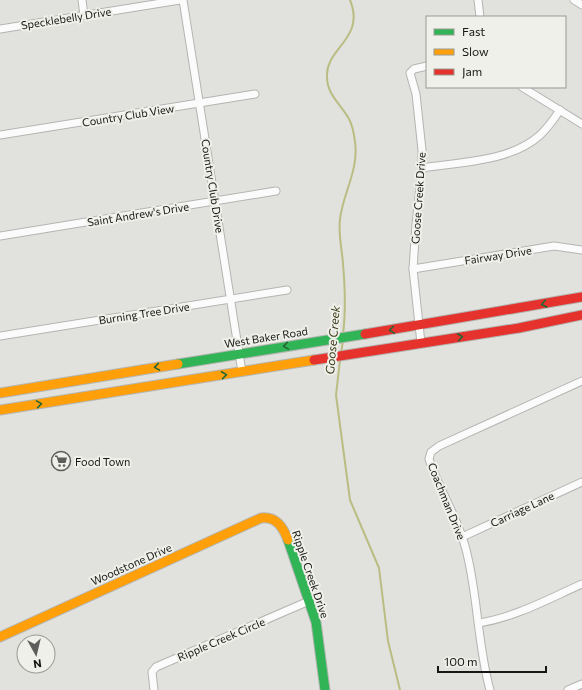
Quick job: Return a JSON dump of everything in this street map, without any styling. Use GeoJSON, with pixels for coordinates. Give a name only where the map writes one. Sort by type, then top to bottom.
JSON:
{"type":"FeatureCollection","features":[{"type":"Feature","properties":{"kind":"main road","name":"West Baker Road"},"geometry":{"type":"LineString","coordinates":[[2,393],[582,297]]}},
{"type":"Feature","properties":{"kind":"main road"},"geometry":{"type":"LineString","coordinates":[[2,393],[4,409],[519,328],[582,316]]}},
{"type":"Feature","properties":{"kind":"main road","name":"Ripple Creek Drive"},"geometry":{"type":"LineString","coordinates":[[272,517],[279,522],[285,532],[316,622],[325,690]]}},
{"type":"Feature","properties":{"kind":"main road","name":"Woodstone Drive"},"geometry":{"type":"LineString","coordinates":[[0,637],[260,518],[272,517]]}},
{"type":"Feature","properties":{"kind":"street"},"geometry":{"type":"LineString","coordinates":[[82,0],[84,15]]}},
{"type":"Feature","properties":{"kind":"street","name":"Specklebelly Drive"},"geometry":{"type":"LineString","coordinates":[[0,29],[182,0]]}},
{"type":"Feature","properties":{"kind":"street","name":"Country Club Drive"},"geometry":{"type":"LineString","coordinates":[[182,0],[242,372]]}},
{"type":"Feature","properties":{"kind":"street"},"geometry":{"type":"LineString","coordinates":[[478,0],[480,16]]}},
{"type":"Feature","properties":{"kind":"street"},"geometry":{"type":"LineString","coordinates":[[574,0],[582,5]]}},
{"type":"Feature","properties":{"kind":"street","name":"Goose Creek Drive"},"geometry":{"type":"LineString","coordinates":[[422,343],[413,269],[422,168],[420,124],[416,94],[410,73],[414,69],[426,66]]}},
{"type":"Feature","properties":{"kind":"street"},"geometry":{"type":"LineString","coordinates":[[524,88],[582,124]]}},
{"type":"Feature","properties":{"kind":"street","name":"Country Club View"},"geometry":{"type":"LineString","coordinates":[[0,135],[255,94]]}},
{"type":"Feature","properties":{"kind":"street"},"geometry":{"type":"LineString","coordinates":[[422,168],[492,156],[518,149],[529,144],[546,129],[560,110]]}},
{"type":"Feature","properties":{"kind":"street","name":"Saint Andrew's Drive"},"geometry":{"type":"LineString","coordinates":[[0,236],[276,191]]}},
{"type":"Feature","properties":{"kind":"street","name":"Fairway Drive"},"geometry":{"type":"LineString","coordinates":[[413,269],[554,246],[582,250]]}},
{"type":"Feature","properties":{"kind":"street","name":"Burning Tree Drive"},"geometry":{"type":"LineString","coordinates":[[0,336],[287,290]]}},
{"type":"Feature","properties":{"kind":"street","name":"Coachman Drive"},"geometry":{"type":"LineString","coordinates":[[490,690],[483,667],[479,623],[468,557],[462,537],[431,466],[429,459],[431,452],[439,446],[582,381]]}},
{"type":"Feature","properties":{"kind":"street","name":"Carriage Lane"},"geometry":{"type":"LineString","coordinates":[[462,537],[582,482]]}},
{"type":"Feature","properties":{"kind":"street"},"geometry":{"type":"LineString","coordinates":[[479,623],[502,619],[519,613],[582,584]]}},
{"type":"Feature","properties":{"kind":"street","name":"Ripple Creek Circle"},"geometry":{"type":"LineString","coordinates":[[154,690],[152,672],[156,667],[309,601]]}},
{"type":"Feature","properties":{"kind":"street"},"geometry":{"type":"LineString","coordinates":[[568,690],[582,684]]}},
{"type":"Feature","properties":{"kind":"waterway","name":"Goose Creek"},"geometry":{"type":"LineString","coordinates":[[343,334],[345,317],[345,290],[340,219],[353,172],[356,152],[353,130],[350,122],[329,89],[327,77],[328,67],[332,58],[349,34],[353,24],[354,13],[350,0]]}},
{"type":"Feature","properties":{"kind":"waterway","name":"Goose Creek"},"geometry":{"type":"LineString","coordinates":[[341,354],[343,340]]}},
{"type":"Feature","properties":{"kind":"waterway","name":"Goose Creek"},"geometry":{"type":"LineString","coordinates":[[340,360],[336,395],[350,500],[379,568],[388,641],[400,690]]}},
{"type":"Feature","properties":{"kind":"traffic: fast"},"geometry":{"type":"LineString","coordinates":[[178,364],[365,334]]}},
{"type":"Feature","properties":{"kind":"traffic: fast"},"geometry":{"type":"LineString","coordinates":[[288,540],[316,622],[325,690]]}},
{"type":"Feature","properties":{"kind":"traffic: slow"},"geometry":{"type":"LineString","coordinates":[[0,410],[314,360]]}},
{"type":"Feature","properties":{"kind":"traffic: slow"},"geometry":{"type":"LineString","coordinates":[[0,393],[178,364]]}},
{"type":"Feature","properties":{"kind":"traffic: slow"},"geometry":{"type":"LineString","coordinates":[[0,637],[261,518],[271,519],[278,523],[288,540]]}},
{"type":"Feature","properties":{"kind":"traffic: jam"},"geometry":{"type":"LineString","coordinates":[[365,334],[582,297]]}},
{"type":"Feature","properties":{"kind":"traffic: jam"},"geometry":{"type":"LineString","coordinates":[[314,360],[519,328],[582,315]]}},
{"type":"Feature","properties":{"kind":"place","name":"Food Town"},"geometry":{"type":"Point","coordinates":[61,461]}}]}
